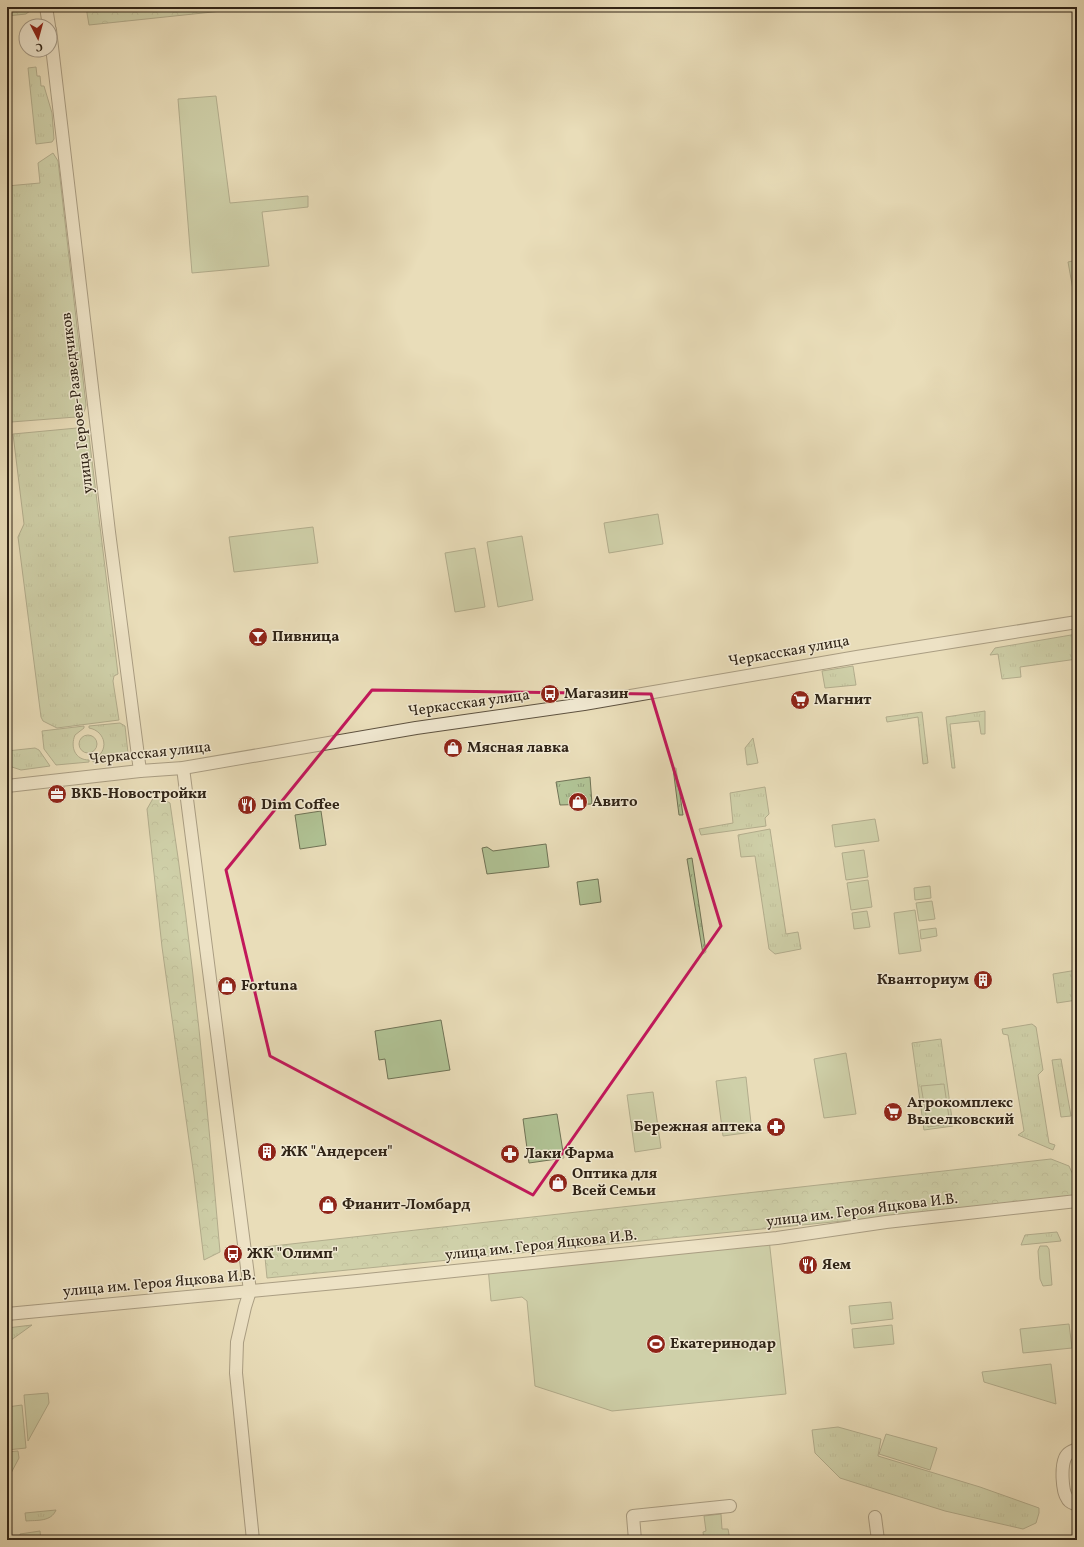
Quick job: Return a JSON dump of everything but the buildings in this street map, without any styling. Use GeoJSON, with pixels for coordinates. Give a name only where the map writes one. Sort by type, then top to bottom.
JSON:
{"type":"FeatureCollection","features":[{"type":"Feature","properties":{"kind":"street"},"geometry":{"type":"LineString","coordinates":[[46,7],[48,18]]}},
{"type":"Feature","properties":{"kind":"street","name":"улица Героев-Разведчиков"},"geometry":{"type":"LineString","coordinates":[[53,58],[109,532],[140,771]]}},
{"type":"Feature","properties":{"kind":"street","name":"Черкасская улица"},"geometry":{"type":"LineString","coordinates":[[7,786],[140,771],[184,768],[416,728],[584,704],[858,657],[1077,622]]}},
{"type":"Feature","properties":{"kind":"street"},"geometry":{"type":"LineString","coordinates":[[184,768],[250,1291],[244,1307],[237,1342],[236,1373],[253,1540]]}},
{"type":"Feature","properties":{"kind":"street","name":"улица им. Героя Яцкова И.В."},"geometry":{"type":"LineString","coordinates":[[7,1314],[777,1238],[886,1222],[1077,1201]]}},
{"type":"Feature","properties":{"kind":"street"},"geometry":{"type":"LineString","coordinates":[[1077,1449],[1072,1451],[1066,1457],[1063,1466],[1064,1491],[1066,1498],[1070,1503],[1077,1505]]}},
{"type":"Feature","properties":{"kind":"street"},"geometry":{"type":"LineString","coordinates":[[635,1540],[633,1516],[730,1506]]}},
{"type":"Feature","properties":{"kind":"street"},"geometry":{"type":"LineString","coordinates":[[875,1517],[878,1540]]}},
{"type":"Feature","properties":{"kind":"highlighted area"},"geometry":{"type":"Polygon","coordinates":[[[372,690],[651,694],[721,926],[533,1195],[270,1056],[226,870],[372,690]]]}},
{"type":"Feature","properties":{"kind":"green space"},"geometry":{"type":"Polygon","coordinates":[[[7,7],[35,7],[26,14],[7,16],[7,7]]]}},
{"type":"Feature","properties":{"kind":"green space"},"geometry":{"type":"Polygon","coordinates":[[[86,7],[260,7],[89,25],[86,7]]]}},
{"type":"Feature","properties":{"kind":"green space"},"geometry":{"type":"Polygon","coordinates":[[[36,67],[37,76],[40,76],[41,86],[44,86],[52,113],[54,139],[52,142],[36,144],[28,68],[36,67]]]}},
{"type":"Feature","properties":{"kind":"green space"},"geometry":{"type":"Polygon","coordinates":[[[216,96],[230,203],[308,196],[308,207],[262,212],[269,266],[192,273],[178,99],[216,96]]]}},
{"type":"Feature","properties":{"kind":"green space"},"geometry":{"type":"Polygon","coordinates":[[[53,153],[58,161],[86,405],[83,412],[76,417],[11,422],[7,389],[7,186],[40,183],[38,163],[53,153]]]}},
{"type":"Feature","properties":{"kind":"green space"},"geometry":{"type":"Polygon","coordinates":[[[1077,260],[1077,312],[1068,262],[1077,260]]]}},
{"type":"Feature","properties":{"kind":"green space"},"geometry":{"type":"Polygon","coordinates":[[[77,428],[85,430],[89,436],[118,674],[114,676],[113,681],[119,720],[57,728],[43,721],[41,717],[18,537],[24,524],[13,434],[77,428]]]}},
{"type":"Feature","properties":{"kind":"green space"},"geometry":{"type":"Polygon","coordinates":[[[658,514],[663,544],[609,553],[604,523],[658,514]]]}},
{"type":"Feature","properties":{"kind":"green space"},"geometry":{"type":"Polygon","coordinates":[[[313,527],[318,563],[234,572],[229,537],[313,527]]]}},
{"type":"Feature","properties":{"kind":"green space"},"geometry":{"type":"Polygon","coordinates":[[[522,536],[533,600],[498,607],[487,542],[522,536]]]}},
{"type":"Feature","properties":{"kind":"green space"},"geometry":{"type":"Polygon","coordinates":[[[475,548],[485,607],[455,612],[445,553],[475,548]]]}},
{"type":"Feature","properties":{"kind":"green space"},"geometry":{"type":"Polygon","coordinates":[[[1077,634],[1077,659],[1020,667],[1021,677],[1002,679],[998,654],[990,655],[995,648],[1077,634]]]}},
{"type":"Feature","properties":{"kind":"green space"},"geometry":{"type":"Polygon","coordinates":[[[853,666],[856,685],[825,688],[822,671],[853,666]]]}},
{"type":"Feature","properties":{"kind":"green space"},"geometry":{"type":"Polygon","coordinates":[[[985,711],[985,734],[981,734],[979,721],[950,724],[955,768],[952,768],[946,717],[985,711]]]}},
{"type":"Feature","properties":{"kind":"green space"},"geometry":{"type":"Polygon","coordinates":[[[922,712],[928,763],[923,764],[918,717],[887,722],[886,717],[922,712]]]}},
{"type":"Feature","properties":{"kind":"green space"},"geometry":{"type":"Polygon","coordinates":[[[120,723],[125,726],[128,753],[127,757],[123,759],[93,762],[93,759],[102,752],[104,742],[99,733],[89,728],[89,726],[120,723]]]}},
{"type":"Feature","properties":{"kind":"green space"},"geometry":{"type":"Polygon","coordinates":[[[84,726],[84,728],[75,735],[73,744],[77,755],[80,758],[89,760],[89,762],[56,765],[44,749],[42,731],[84,726]]]}},
{"type":"Feature","properties":{"kind":"green space"},"geometry":{"type":"Polygon","coordinates":[[[88,735],[94,738],[97,744],[94,750],[88,753],[82,750],[79,744],[82,738],[88,735]]]}},
{"type":"Feature","properties":{"kind":"green space"},"geometry":{"type":"Polygon","coordinates":[[[753,738],[758,763],[747,765],[745,748],[753,738]]]}},
{"type":"Feature","properties":{"kind":"green space"},"geometry":{"type":"Polygon","coordinates":[[[35,748],[39,750],[50,766],[21,770],[7,767],[7,751],[35,748]]]}},
{"type":"Feature","properties":{"kind":"green space"},"geometry":{"type":"Polygon","coordinates":[[[673,768],[676,768],[683,815],[679,815],[673,768]]]}},
{"type":"Feature","properties":{"kind":"green space"},"geometry":{"type":"Polygon","coordinates":[[[590,777],[592,804],[560,805],[556,782],[590,777]]]}},
{"type":"Feature","properties":{"kind":"green space"},"geometry":{"type":"Polygon","coordinates":[[[765,787],[769,814],[765,818],[766,826],[701,835],[699,829],[733,823],[730,793],[765,787]]]}},
{"type":"Feature","properties":{"kind":"green space"},"geometry":{"type":"Polygon","coordinates":[[[155,795],[170,803],[186,915],[199,1027],[220,1252],[204,1260],[194,1176],[162,947],[147,809],[155,795]]]}},
{"type":"Feature","properties":{"kind":"green space"},"geometry":{"type":"Polygon","coordinates":[[[321,811],[326,845],[300,849],[295,815],[321,811]]]}},
{"type":"Feature","properties":{"kind":"green space"},"geometry":{"type":"Polygon","coordinates":[[[875,819],[879,841],[835,847],[832,825],[875,819]]]}},
{"type":"Feature","properties":{"kind":"green space"},"geometry":{"type":"Polygon","coordinates":[[[770,829],[786,934],[798,932],[801,949],[775,954],[769,949],[755,856],[741,857],[738,835],[770,829]]]}},
{"type":"Feature","properties":{"kind":"green space"},"geometry":{"type":"Polygon","coordinates":[[[546,844],[549,867],[487,874],[482,848],[487,847],[493,851],[546,844]]]}},
{"type":"Feature","properties":{"kind":"green space"},"geometry":{"type":"Polygon","coordinates":[[[864,850],[868,877],[846,880],[842,853],[864,850]]]}},
{"type":"Feature","properties":{"kind":"green space"},"geometry":{"type":"Polygon","coordinates":[[[692,858],[706,952],[703,954],[687,859],[692,858]]]}},
{"type":"Feature","properties":{"kind":"green space"},"geometry":{"type":"Polygon","coordinates":[[[598,879],[601,902],[580,905],[577,882],[598,879]]]}},
{"type":"Feature","properties":{"kind":"green space"},"geometry":{"type":"Polygon","coordinates":[[[868,880],[872,907],[851,910],[847,883],[868,880]]]}},
{"type":"Feature","properties":{"kind":"green space"},"geometry":{"type":"Polygon","coordinates":[[[930,886],[931,898],[915,900],[914,888],[930,886]]]}},
{"type":"Feature","properties":{"kind":"green space"},"geometry":{"type":"Polygon","coordinates":[[[932,901],[935,919],[919,921],[916,903],[932,901]]]}},
{"type":"Feature","properties":{"kind":"green space"},"geometry":{"type":"Polygon","coordinates":[[[915,910],[921,951],[899,954],[894,913],[915,910]]]}},
{"type":"Feature","properties":{"kind":"green space"},"geometry":{"type":"Polygon","coordinates":[[[867,911],[870,927],[854,929],[852,913],[867,911]]]}},
{"type":"Feature","properties":{"kind":"green space"},"geometry":{"type":"Polygon","coordinates":[[[936,928],[937,936],[921,939],[920,930],[936,928]]]}},
{"type":"Feature","properties":{"kind":"green space"},"geometry":{"type":"Polygon","coordinates":[[[1077,970],[1077,1000],[1057,1003],[1053,974],[1077,970]]]}},
{"type":"Feature","properties":{"kind":"green space"},"geometry":{"type":"Polygon","coordinates":[[[441,1020],[450,1070],[388,1079],[385,1059],[379,1060],[375,1031],[441,1020]]]}},
{"type":"Feature","properties":{"kind":"green space"},"geometry":{"type":"Polygon","coordinates":[[[1032,1024],[1036,1027],[1043,1070],[1038,1075],[1049,1143],[1055,1145],[1053,1150],[1018,1135],[1024,1131],[1008,1035],[1003,1034],[1002,1029],[1032,1024]]]}},
{"type":"Feature","properties":{"kind":"green space"},"geometry":{"type":"Polygon","coordinates":[[[941,1039],[953,1126],[924,1130],[912,1043],[941,1039]]]}},
{"type":"Feature","properties":{"kind":"green space"},"geometry":{"type":"Polygon","coordinates":[[[846,1053],[856,1114],[824,1118],[814,1059],[846,1053]]]}},
{"type":"Feature","properties":{"kind":"green space"},"geometry":{"type":"Polygon","coordinates":[[[1061,1059],[1071,1116],[1061,1117],[1052,1060],[1061,1059]]]}},
{"type":"Feature","properties":{"kind":"green space"},"geometry":{"type":"Polygon","coordinates":[[[746,1077],[752,1132],[723,1136],[716,1081],[746,1077]]]}},
{"type":"Feature","properties":{"kind":"green space"},"geometry":{"type":"Polygon","coordinates":[[[944,1084],[950,1124],[928,1127],[921,1086],[944,1084]]]}},
{"type":"Feature","properties":{"kind":"green space"},"geometry":{"type":"Polygon","coordinates":[[[653,1092],[661,1148],[635,1152],[627,1095],[653,1092]]]}},
{"type":"Feature","properties":{"kind":"green space"},"geometry":{"type":"Polygon","coordinates":[[[557,1114],[564,1158],[529,1163],[523,1119],[557,1114]]]}},
{"type":"Feature","properties":{"kind":"green space"},"geometry":{"type":"Polygon","coordinates":[[[1051,1159],[1069,1166],[1074,1177],[1075,1198],[267,1278],[264,1247],[1051,1159]]]}},
{"type":"Feature","properties":{"kind":"green space"},"geometry":{"type":"Polygon","coordinates":[[[1057,1232],[1061,1241],[1021,1245],[1025,1235],[1057,1232]]]}},
{"type":"Feature","properties":{"kind":"green space","name":"Екатеринодар"},"geometry":{"type":"Polygon","coordinates":[[[769,1239],[786,1394],[612,1411],[535,1386],[527,1301],[522,1297],[491,1301],[488,1267],[769,1239]]]}},
{"type":"Feature","properties":{"kind":"green space"},"geometry":{"type":"Polygon","coordinates":[[[1040,1246],[1047,1246],[1049,1249],[1052,1285],[1043,1286],[1040,1279],[1038,1251],[1040,1246]]]}},
{"type":"Feature","properties":{"kind":"green space"},"geometry":{"type":"Polygon","coordinates":[[[891,1302],[893,1319],[851,1324],[849,1306],[891,1302]]]}},
{"type":"Feature","properties":{"kind":"green space"},"geometry":{"type":"Polygon","coordinates":[[[1069,1324],[1072,1348],[1023,1353],[1020,1329],[1069,1324]]]}},
{"type":"Feature","properties":{"kind":"green space"},"geometry":{"type":"Polygon","coordinates":[[[32,1325],[7,1343],[7,1328],[32,1325]]]}},
{"type":"Feature","properties":{"kind":"green space"},"geometry":{"type":"Polygon","coordinates":[[[892,1325],[894,1344],[854,1348],[852,1329],[892,1325]]]}},
{"type":"Feature","properties":{"kind":"green space"},"geometry":{"type":"Polygon","coordinates":[[[1051,1364],[1056,1404],[984,1382],[982,1372],[1051,1364]]]}},
{"type":"Feature","properties":{"kind":"green space"},"geometry":{"type":"Polygon","coordinates":[[[48,1393],[49,1403],[28,1441],[24,1395],[48,1393]]]}},
{"type":"Feature","properties":{"kind":"green space"},"geometry":{"type":"Polygon","coordinates":[[[22,1405],[26,1448],[7,1450],[7,1407],[22,1405]]]}},
{"type":"Feature","properties":{"kind":"green space"},"geometry":{"type":"Polygon","coordinates":[[[838,1427],[881,1439],[878,1456],[980,1487],[1039,1508],[1036,1523],[1023,1529],[945,1511],[840,1478],[815,1453],[812,1430],[838,1427]]]}},
{"type":"Feature","properties":{"kind":"green space"},"geometry":{"type":"Polygon","coordinates":[[[886,1434],[937,1448],[930,1470],[879,1454],[886,1434]]]}},
{"type":"Feature","properties":{"kind":"green space"},"geometry":{"type":"Polygon","coordinates":[[[18,1451],[19,1458],[10,1475],[7,1476],[7,1452],[18,1451]]]}},
{"type":"Feature","properties":{"kind":"green space"},"geometry":{"type":"Polygon","coordinates":[[[56,1510],[51,1517],[26,1521],[25,1513],[56,1510]]]}},
{"type":"Feature","properties":{"kind":"green space"},"geometry":{"type":"Polygon","coordinates":[[[721,1514],[722,1529],[728,1529],[730,1540],[704,1540],[703,1532],[706,1531],[704,1516],[721,1514]]]}},
{"type":"Feature","properties":{"kind":"green space"},"geometry":{"type":"Polygon","coordinates":[[[40,1531],[41,1540],[20,1540],[20,1534],[40,1531]]]}},
{"type":"Feature","properties":{"kind":"place","name":"Пивница"},"geometry":{"type":"Point","coordinates":[258,637]}},
{"type":"Feature","properties":{"kind":"place","name":"Магазин"},"geometry":{"type":"Point","coordinates":[550,694]}},
{"type":"Feature","properties":{"kind":"place","name":"Магнит"},"geometry":{"type":"Point","coordinates":[800,700]}},
{"type":"Feature","properties":{"kind":"place","name":"Мясная лавка"},"geometry":{"type":"Point","coordinates":[453,748]}},
{"type":"Feature","properties":{"kind":"place","name":"ВКБ-Новостройки"},"geometry":{"type":"Point","coordinates":[57,794]}},
{"type":"Feature","properties":{"kind":"place","name":"Авито"},"geometry":{"type":"Point","coordinates":[578,802]}},
{"type":"Feature","properties":{"kind":"place","name":"Dim Coffee"},"geometry":{"type":"Point","coordinates":[247,805]}},
{"type":"Feature","properties":{"kind":"place","name":"Кванториум"},"geometry":{"type":"Point","coordinates":[983,980]}},
{"type":"Feature","properties":{"kind":"place","name":"Fortuna"},"geometry":{"type":"Point","coordinates":[227,986]}},
{"type":"Feature","properties":{"kind":"place","name":"Агрокомплекс Выселковский"},"geometry":{"type":"Point","coordinates":[893,1112]}},
{"type":"Feature","properties":{"kind":"place","name":"Бережная аптека"},"geometry":{"type":"Point","coordinates":[776,1127]}},
{"type":"Feature","properties":{"kind":"place","name":"ЖК \"Андерсен\""},"geometry":{"type":"Point","coordinates":[267,1152]}},
{"type":"Feature","properties":{"kind":"place","name":"Лаки Фарма"},"geometry":{"type":"Point","coordinates":[510,1154]}},
{"type":"Feature","properties":{"kind":"place","name":"Оптика для Всей Семьи"},"geometry":{"type":"Point","coordinates":[558,1183]}},
{"type":"Feature","properties":{"kind":"place","name":"Фианит-Ломбард"},"geometry":{"type":"Point","coordinates":[328,1205]}},
{"type":"Feature","properties":{"kind":"place","name":"ЖК \"Олимп\""},"geometry":{"type":"Point","coordinates":[233,1254]}},
{"type":"Feature","properties":{"kind":"place","name":"Яем"},"geometry":{"type":"Point","coordinates":[808,1265]}},
{"type":"Feature","properties":{"kind":"place","name":"Екатеринодар"},"geometry":{"type":"Point","coordinates":[656,1344]}}]}
